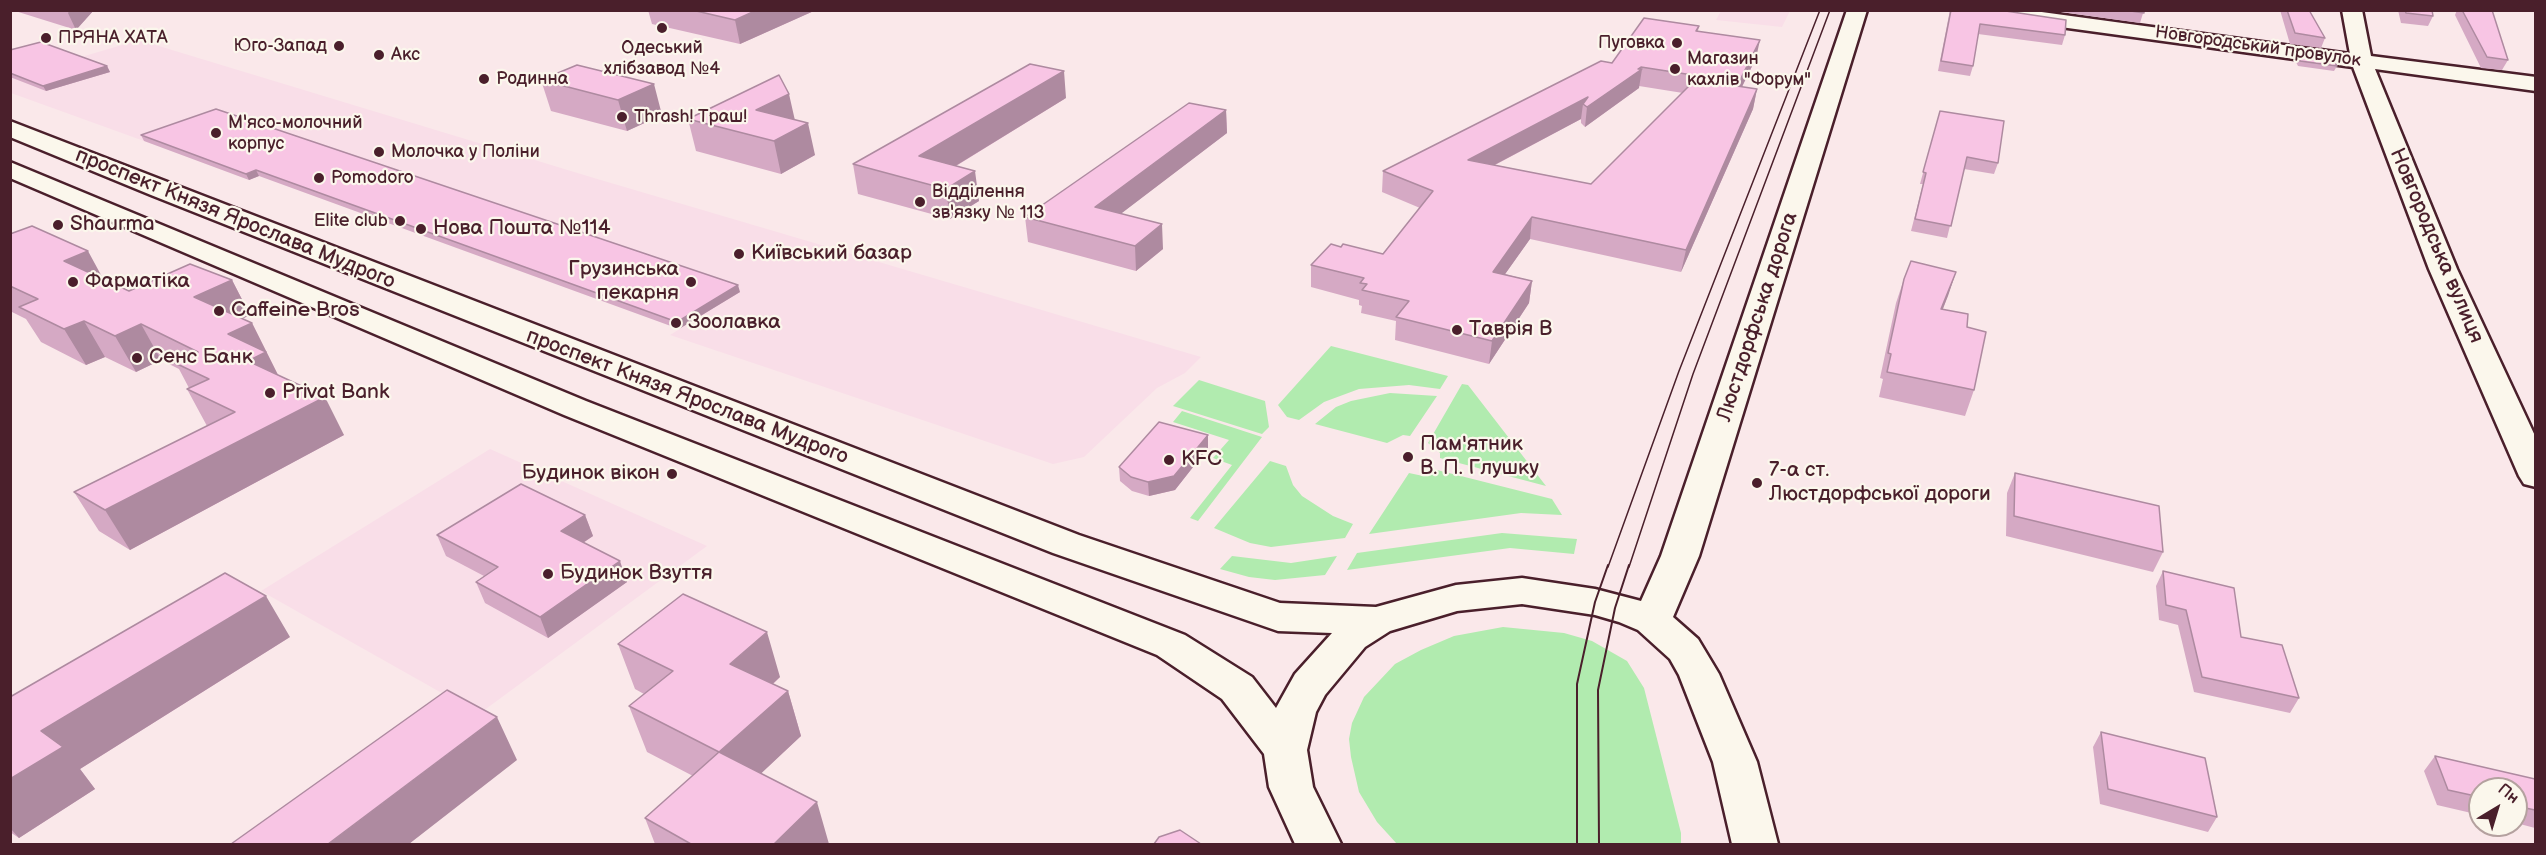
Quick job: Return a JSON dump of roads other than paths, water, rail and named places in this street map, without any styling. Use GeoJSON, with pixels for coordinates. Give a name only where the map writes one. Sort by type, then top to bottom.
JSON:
{"type":"FeatureCollection","features":[{"type":"Feature","properties":{"kind":"main road","name":"Люстдорфська дорога"},"geometry":{"type":"LineString","coordinates":[[1652,620],[1680,556],[1857,10]]}},
{"type":"Feature","properties":{"kind":"main road","name":"Новгородський провулок"},"geometry":{"type":"LineString","coordinates":[[1980,10],[2535,84]]}},
{"type":"Feature","properties":{"kind":"main road","name":"Новгородська вулиця"},"geometry":{"type":"LineString","coordinates":[[2352,10],[2362,62],[2443,269],[2535,476]]}},
{"type":"Feature","properties":{"kind":"main road","name":"проспект Князя Ярослава Мудрого"},"geometry":{"type":"LineString","coordinates":[[10,128],[193,204],[1066,544],[1278,617],[1376,621]]}},
{"type":"Feature","properties":{"kind":"main road","name":"проспект Князя Ярослава Мудрого"},"geometry":{"type":"LineString","coordinates":[[10,169],[575,408],[1171,645],[1237,688],[1285,750]]}},
{"type":"Feature","properties":{"kind":"main road"},"geometry":{"type":"LineString","coordinates":[[1318,844],[1291,787],[1285,750],[1295,712],[1310,685],[1351,637],[1376,621],[1456,598],[1522,591],[1595,602],[1652,620],[1684,650],[1699,674],[1735,762],[1755,844]]}},
{"type":"Feature","properties":{"kind":"tram line"},"geometry":{"type":"LineString","coordinates":[[1608,567],[1679,371],[1820,10]]}},
{"type":"Feature","properties":{"kind":"tram line"},"geometry":{"type":"LineString","coordinates":[[1629,567],[1693,374],[1830,10]]}},
{"type":"Feature","properties":{"kind":"tram line"},"geometry":{"type":"LineString","coordinates":[[1577,844],[1577,684],[1595,602],[1608,565]]}},
{"type":"Feature","properties":{"kind":"tram line"},"geometry":{"type":"LineString","coordinates":[[1599,844],[1598,690],[1615,608],[1629,565]]}},
{"type":"Feature","properties":{"kind":"place","name":"Одеський хлібзавод №4"},"geometry":{"type":"Point","coordinates":[662,28]}},
{"type":"Feature","properties":{"kind":"place","name":"ПРЯНА ХАТА"},"geometry":{"type":"Point","coordinates":[46,38]}},
{"type":"Feature","properties":{"kind":"place","name":"Пуговка"},"geometry":{"type":"Point","coordinates":[1677,43]}},
{"type":"Feature","properties":{"kind":"place","name":"Юго-Запад"},"geometry":{"type":"Point","coordinates":[339,46]}},
{"type":"Feature","properties":{"kind":"place","name":"Акс"},"geometry":{"type":"Point","coordinates":[379,55]}},
{"type":"Feature","properties":{"kind":"place","name":"Магазин кахлів \"Форум\""},"geometry":{"type":"Point","coordinates":[1675,69]}},
{"type":"Feature","properties":{"kind":"place","name":"Родинна"},"geometry":{"type":"Point","coordinates":[484,79]}},
{"type":"Feature","properties":{"kind":"place","name":"Thrash! Траш!"},"geometry":{"type":"Point","coordinates":[622,117]}},
{"type":"Feature","properties":{"kind":"place","name":"М'ясо-молочний корпус"},"geometry":{"type":"Point","coordinates":[216,133]}},
{"type":"Feature","properties":{"kind":"place","name":"Молочка у Поліни"},"geometry":{"type":"Point","coordinates":[379,152]}},
{"type":"Feature","properties":{"kind":"place","name":"Pomodoro"},"geometry":{"type":"Point","coordinates":[319,178]}},
{"type":"Feature","properties":{"kind":"place","name":"Відділення зв'язку № 113"},"geometry":{"type":"Point","coordinates":[920,202]}},
{"type":"Feature","properties":{"kind":"place","name":"Elite club"},"geometry":{"type":"Point","coordinates":[400,221]}},
{"type":"Feature","properties":{"kind":"place","name":"Shaurma"},"geometry":{"type":"Point","coordinates":[58,225]}},
{"type":"Feature","properties":{"kind":"place","name":"Нова Пошта №114"},"geometry":{"type":"Point","coordinates":[421,229]}},
{"type":"Feature","properties":{"kind":"place","name":"Київський базар"},"geometry":{"type":"Point","coordinates":[739,254]}},
{"type":"Feature","properties":{"kind":"place","name":"Фарматіка"},"geometry":{"type":"Point","coordinates":[73,282]}},
{"type":"Feature","properties":{"kind":"place","name":"Грузинська пекарня"},"geometry":{"type":"Point","coordinates":[691,282]}},
{"type":"Feature","properties":{"kind":"place","name":"Caffeine Bros"},"geometry":{"type":"Point","coordinates":[219,311]}},
{"type":"Feature","properties":{"kind":"place","name":"Зоолавка"},"geometry":{"type":"Point","coordinates":[676,323]}},
{"type":"Feature","properties":{"kind":"place","name":"Таврія В"},"geometry":{"type":"Point","coordinates":[1457,330]}},
{"type":"Feature","properties":{"kind":"place","name":"Сенс Банк"},"geometry":{"type":"Point","coordinates":[137,358]}},
{"type":"Feature","properties":{"kind":"place","name":"Privat Bank"},"geometry":{"type":"Point","coordinates":[270,393]}},
{"type":"Feature","properties":{"kind":"place","name":"Пам'ятник В. П. Глушку"},"geometry":{"type":"Point","coordinates":[1408,457]}},
{"type":"Feature","properties":{"kind":"place","name":"KFC"},"geometry":{"type":"Point","coordinates":[1169,460]}},
{"type":"Feature","properties":{"kind":"place","name":"Будинок вікон"},"geometry":{"type":"Point","coordinates":[672,474]}},
{"type":"Feature","properties":{"kind":"place","name":"7-а ст. Люстдорфської дороги"},"geometry":{"type":"Point","coordinates":[1757,483]}},
{"type":"Feature","properties":{"kind":"place","name":"Будинок Взуття"},"geometry":{"type":"Point","coordinates":[548,574]}}]}
